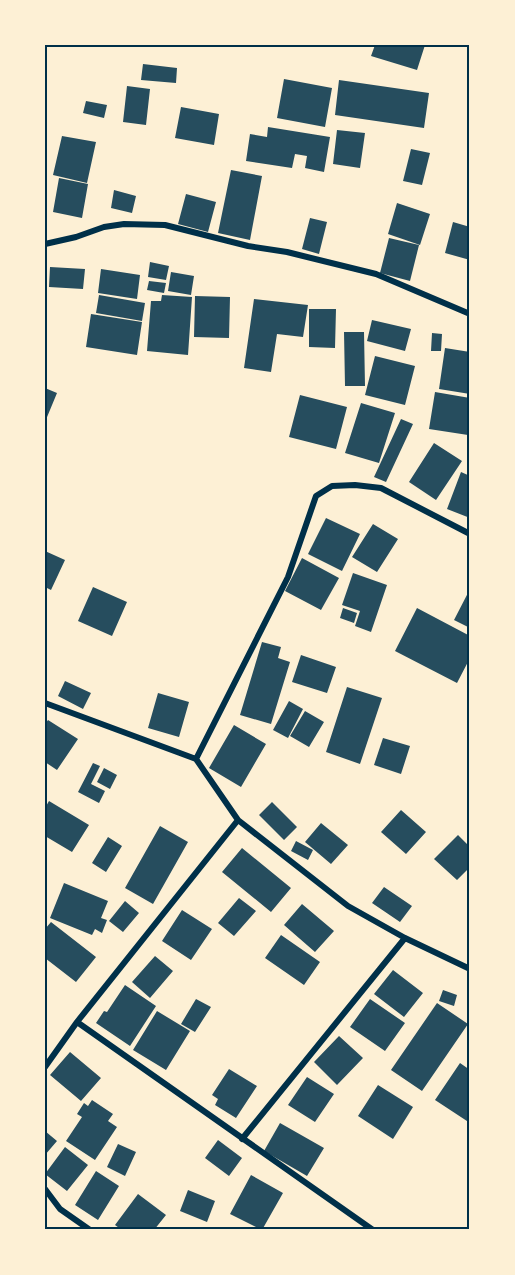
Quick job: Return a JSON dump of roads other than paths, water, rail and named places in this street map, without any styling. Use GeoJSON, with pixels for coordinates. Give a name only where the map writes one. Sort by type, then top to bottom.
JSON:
{"type":"FeatureCollection","features":[{"type":"Feature","properties":{"kind":"street"},"geometry":{"type":"LineString","coordinates":[[45,244],[76,237],[104,226],[165,225],[376,274],[470,314]]}},
{"type":"Feature","properties":{"kind":"street"},"geometry":{"type":"LineString","coordinates":[[196,759],[288,577],[316,496],[332,486],[355,485],[381,488],[470,534]]}},
{"type":"Feature","properties":{"kind":"street"},"geometry":{"type":"LineString","coordinates":[[45,703],[196,759],[238,820],[348,906],[405,938],[470,969]]}},
{"type":"Feature","properties":{"kind":"street"},"geometry":{"type":"LineString","coordinates":[[45,1067],[77,1022],[238,820]]}},
{"type":"Feature","properties":{"kind":"street"},"geometry":{"type":"LineString","coordinates":[[242,1139],[405,938]]}},
{"type":"Feature","properties":{"kind":"street"},"geometry":{"type":"LineString","coordinates":[[77,1022],[373,1230]]}},
{"type":"Feature","properties":{"kind":"street"},"geometry":{"type":"LineString","coordinates":[[45,1190],[60,1209],[90,1230]]}}]}
